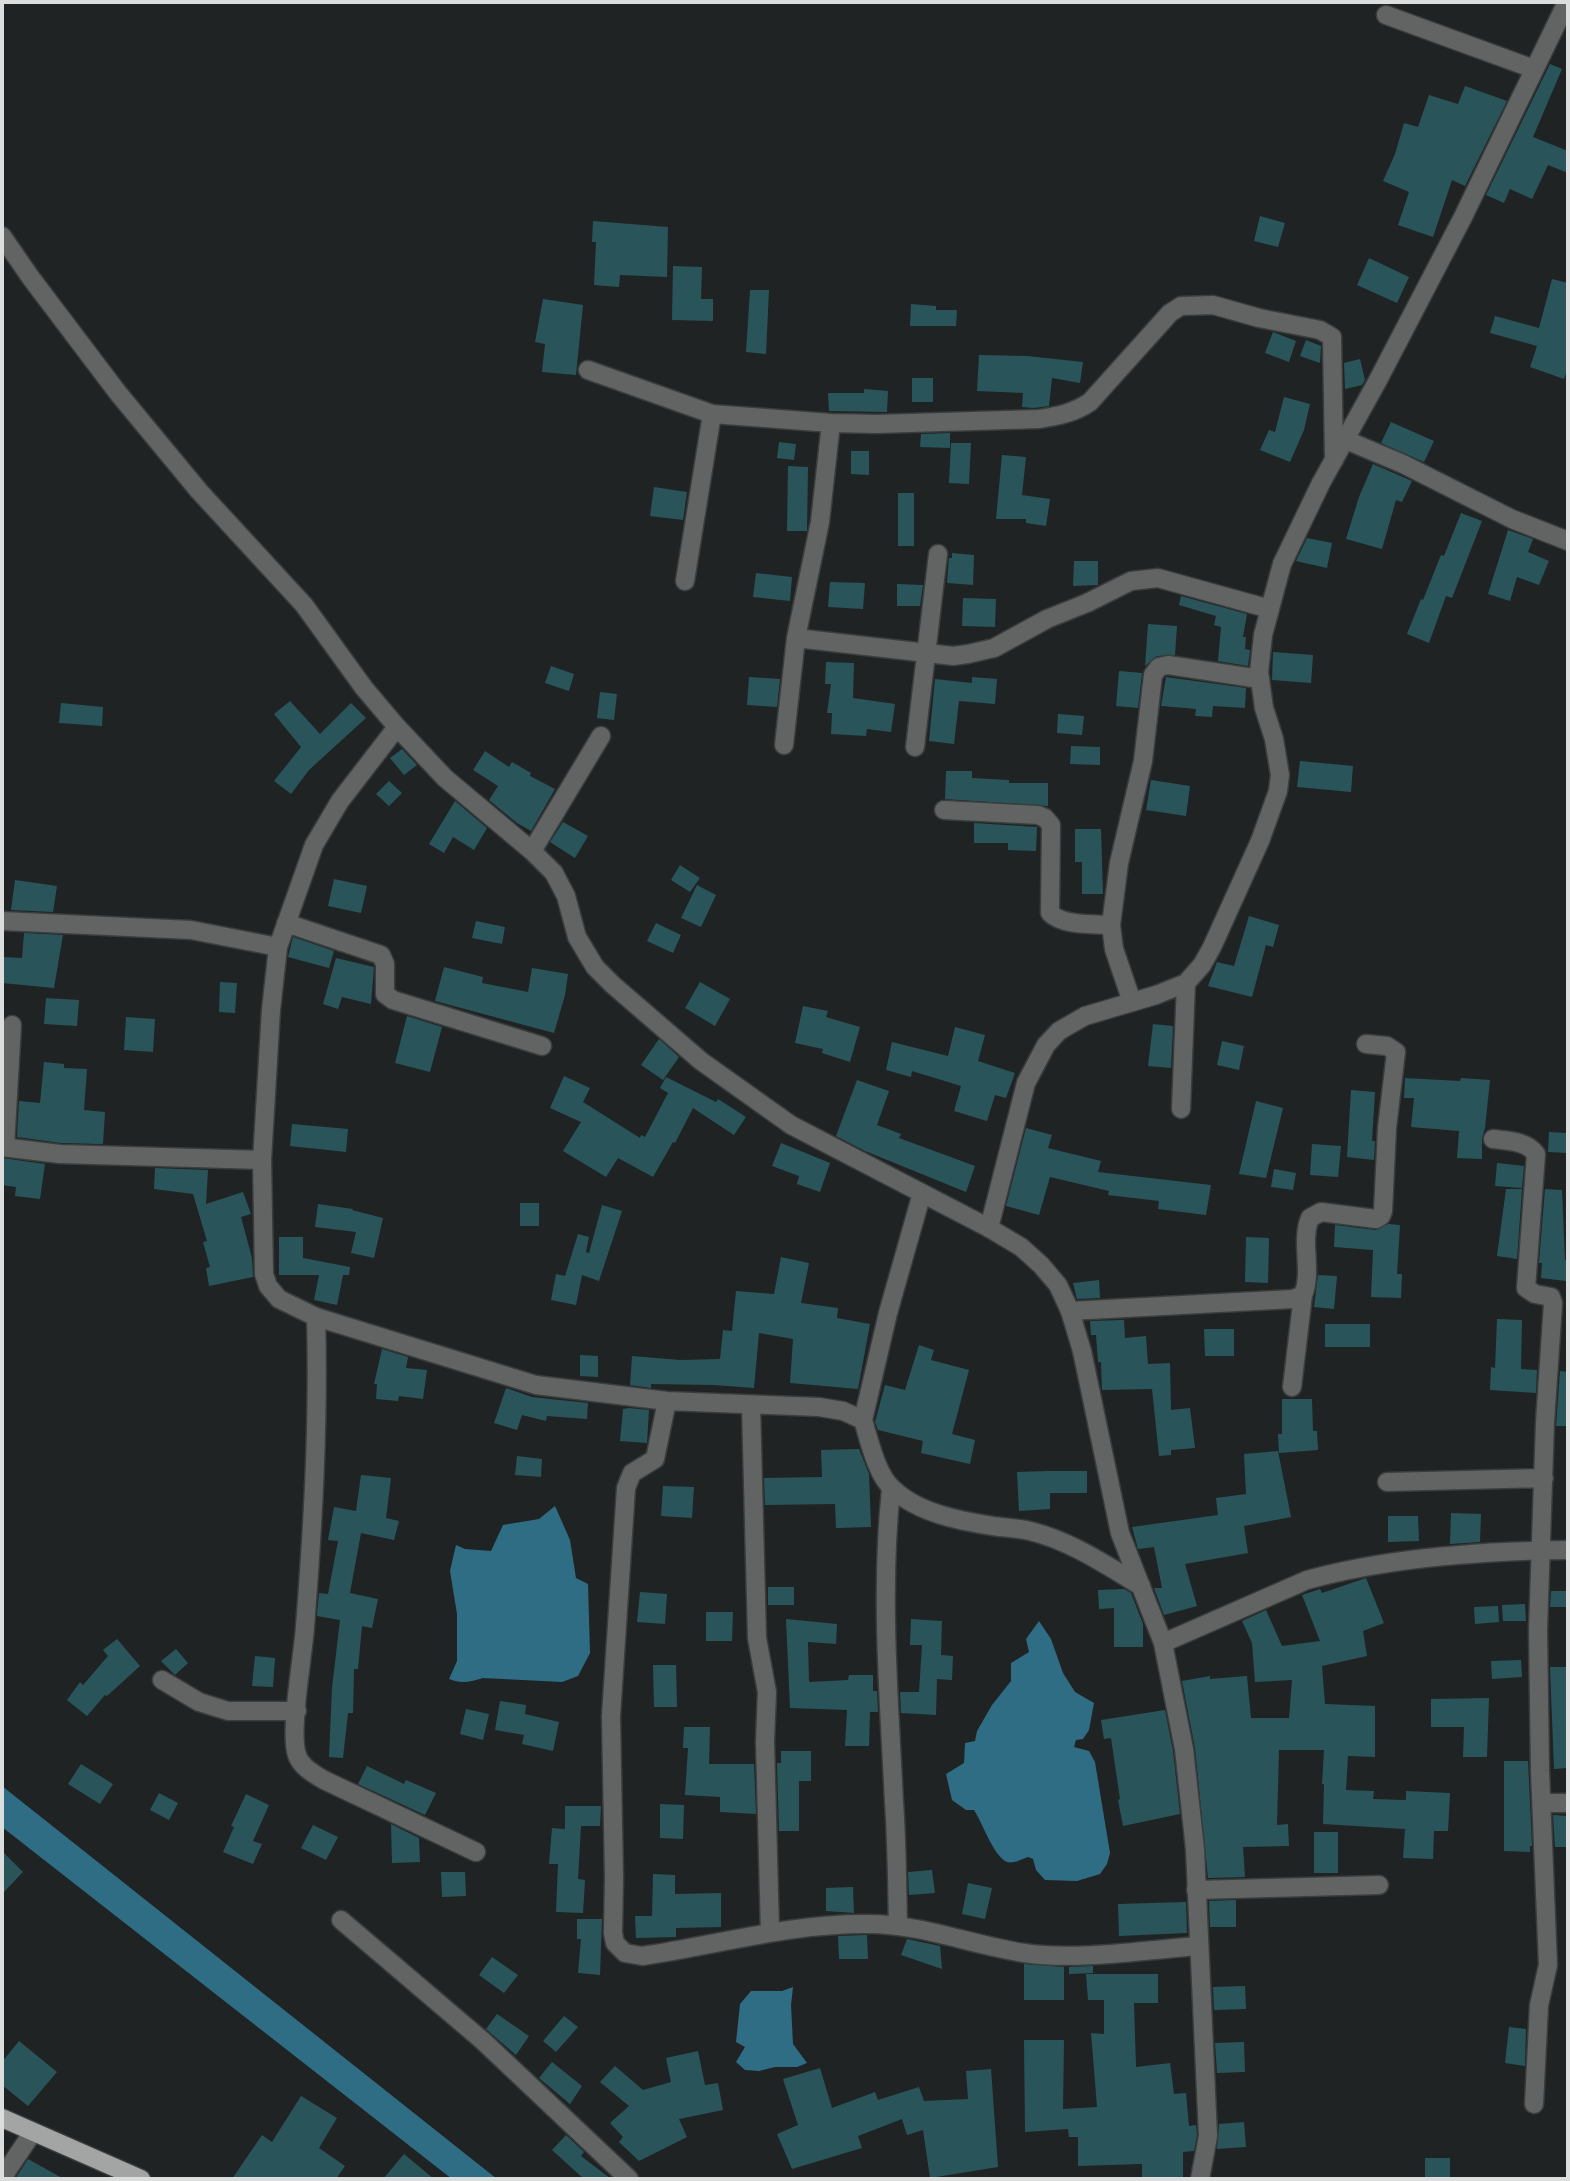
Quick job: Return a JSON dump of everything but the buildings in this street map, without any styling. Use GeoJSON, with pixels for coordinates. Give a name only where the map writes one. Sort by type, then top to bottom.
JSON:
{"type":"FeatureCollection","features":[{"type":"Feature","properties":{"kind":"main road"},"geometry":{"type":"LineString","coordinates":[[2,2118],[141,2179]]}},
{"type":"Feature","properties":{"kind":"street"},"geometry":{"type":"LineString","coordinates":[[989,1228],[1026,1083],[1036,1060],[1059,1031],[1085,1016],[1186,983],[1202,965],[1212,947],[1260,841],[1278,791],[1280,775],[1274,739],[1264,708],[1260,655],[1282,564],[1296,531],[1463,217],[1567,2]]}},
{"type":"Feature","properties":{"kind":"street"},"geometry":{"type":"LineString","coordinates":[[1386,15],[1534,69]]}},
{"type":"Feature","properties":{"kind":"street"},"geometry":{"type":"LineString","coordinates":[[2,236],[118,393],[199,491],[304,605],[364,688],[397,727],[445,778],[532,851],[554,873],[566,896],[577,937],[595,967],[630,1001],[701,1060],[791,1125],[1021,1247],[1058,1285],[1070,1311],[1082,1351],[1120,1533],[1163,1643],[1185,1749],[1195,1849],[1208,2136],[1200,2179]]}},
{"type":"Feature","properties":{"kind":"street"},"geometry":{"type":"LineString","coordinates":[[588,370],[712,414],[877,424],[1039,419],[1061,416],[1090,402],[1170,313],[1181,306],[1201,304],[1320,330],[1332,337],[1335,460]]}},
{"type":"Feature","properties":{"kind":"street"},"geometry":{"type":"LineString","coordinates":[[685,581],[712,414]]}},
{"type":"Feature","properties":{"kind":"street"},"geometry":{"type":"LineString","coordinates":[[784,745],[796,638],[820,522],[831,423]]}},
{"type":"Feature","properties":{"kind":"street"},"geometry":{"type":"LineString","coordinates":[[1346,440],[1403,464],[1512,519],[1568,541]]}},
{"type":"Feature","properties":{"kind":"street"},"geometry":{"type":"LineString","coordinates":[[915,747],[938,554]]}},
{"type":"Feature","properties":{"kind":"street"},"geometry":{"type":"LineString","coordinates":[[796,638],[953,656],[994,648],[1047,619],[1140,579],[1158,579],[1270,609]]}},
{"type":"Feature","properties":{"kind":"street"},"geometry":{"type":"LineString","coordinates":[[1132,1002],[1114,949],[1111,925],[1119,863],[1143,761],[1152,681],[1156,670],[1168,665],[1260,678]]}},
{"type":"Feature","properties":{"kind":"street"},"geometry":{"type":"LineString","coordinates":[[397,727],[340,801],[314,845],[278,947],[271,1010],[262,1160],[264,1274],[268,1286],[279,1299],[316,1317],[536,1384],[667,1401],[819,1407],[843,1411],[863,1420]]}},
{"type":"Feature","properties":{"kind":"street"},"geometry":{"type":"LineString","coordinates":[[532,851],[601,736]]}},
{"type":"Feature","properties":{"kind":"street"},"geometry":{"type":"LineString","coordinates":[[944,810],[1038,815],[1045,818],[1051,825],[1050,913],[1064,921],[1111,925]]}},
{"type":"Feature","properties":{"kind":"street"},"geometry":{"type":"LineString","coordinates":[[2,921],[191,930],[278,947]]}},
{"type":"Feature","properties":{"kind":"street"},"geometry":{"type":"LineString","coordinates":[[286,923],[381,955],[385,964],[385,994],[393,1000],[542,1046]]}},
{"type":"Feature","properties":{"kind":"street"},"geometry":{"type":"LineString","coordinates":[[1181,1109],[1186,983]]}},
{"type":"Feature","properties":{"kind":"street"},"geometry":{"type":"LineString","coordinates":[[12,1025],[3,1147],[60,1154],[262,1160]]}},
{"type":"Feature","properties":{"kind":"street"},"geometry":{"type":"LineString","coordinates":[[1292,1387],[1303,1295],[1307,1283],[1307,1229],[1310,1218],[1321,1212],[1376,1219],[1383,1211],[1387,1128],[1396,1052],[1387,1046],[1366,1044]]}},
{"type":"Feature","properties":{"kind":"street"},"geometry":{"type":"LineString","coordinates":[[1493,1139],[1525,1144],[1536,1154],[1526,1288],[1535,1294],[1551,1297],[1553,1303],[1538,1630],[1548,1965],[1539,2005],[1534,2104]]}},
{"type":"Feature","properties":{"kind":"street"},"geometry":{"type":"LineString","coordinates":[[922,1193],[887,1313],[863,1420],[877,1462],[891,1489],[918,1505],[957,1520],[1029,1530],[1053,1538],[1084,1552],[1141,1586]]}},
{"type":"Feature","properties":{"kind":"street"},"geometry":{"type":"LineString","coordinates":[[1070,1311],[1293,1299],[1303,1295]]}},
{"type":"Feature","properties":{"kind":"street"},"geometry":{"type":"LineString","coordinates":[[316,1317],[318,1382],[315,1471],[296,1754],[302,1764],[324,1780],[476,1852]]}},
{"type":"Feature","properties":{"kind":"street"},"geometry":{"type":"LineString","coordinates":[[667,1401],[655,1459],[632,1473],[626,1488],[611,1716],[615,1943],[625,1953],[642,1956],[836,1924],[898,1925],[1044,1956],[1199,1946]]}},
{"type":"Feature","properties":{"kind":"street"},"geometry":{"type":"LineString","coordinates":[[751,1405],[757,1638],[767,1692],[765,1741],[770,1933]]}},
{"type":"Feature","properties":{"kind":"street"},"geometry":{"type":"LineString","coordinates":[[1387,1482],[1544,1479]]}},
{"type":"Feature","properties":{"kind":"street"},"geometry":{"type":"LineString","coordinates":[[891,1489],[886,1538],[884,1610],[898,1925]]}},
{"type":"Feature","properties":{"kind":"street"},"geometry":{"type":"LineString","coordinates":[[1163,1643],[1307,1580],[1328,1574],[1450,1556],[1568,1550]]}},
{"type":"Feature","properties":{"kind":"street"},"geometry":{"type":"LineString","coordinates":[[162,1680],[199,1702],[220,1709],[250,1712],[297,1711]]}},
{"type":"Feature","properties":{"kind":"street"},"geometry":{"type":"LineString","coordinates":[[1542,1803],[1568,1804]]}},
{"type":"Feature","properties":{"kind":"street"},"geometry":{"type":"LineString","coordinates":[[1196,1890],[1379,1885]]}},
{"type":"Feature","properties":{"kind":"street"},"geometry":{"type":"LineString","coordinates":[[341,1920],[483,2041],[629,2179]]}},
{"type":"Feature","properties":{"kind":"street"},"geometry":{"type":"LineString","coordinates":[[2,2178],[33,2132]]}},
{"type":"Feature","properties":{"kind":"water"},"geometry":{"type":"Polygon","coordinates":[[[555,1506],[570,1540],[576,1578],[588,1584],[590,1653],[578,1676],[562,1682],[483,1678],[462,1682],[449,1679],[457,1661],[457,1614],[450,1571],[456,1545],[465,1549],[491,1551],[503,1525],[539,1519],[555,1506]]]}},
{"type":"Feature","properties":{"kind":"water"},"geometry":{"type":"Polygon","coordinates":[[[1039,1621],[1051,1639],[1063,1673],[1075,1692],[1094,1703],[1089,1730],[1083,1739],[1076,1740],[1074,1747],[1089,1751],[1095,1762],[1110,1853],[1100,1874],[1077,1881],[1045,1880],[1036,1870],[1033,1859],[1028,1857],[1012,1862],[1002,1859],[974,1810],[966,1810],[952,1800],[946,1774],[964,1763],[965,1743],[975,1741],[977,1731],[992,1705],[1011,1681],[1011,1663],[1029,1652],[1026,1639],[1039,1621]]]}},
{"type":"Feature","properties":{"kind":"water"},"geometry":{"type":"Polygon","coordinates":[[[2,1786],[497,2179],[452,2179],[2,1827],[2,1786]]]}},
{"type":"Feature","properties":{"kind":"water"},"geometry":{"type":"Polygon","coordinates":[[[793,1987],[793,2044],[807,2063],[797,2067],[745,2070],[736,2062],[745,2047],[736,2042],[740,2004],[751,1991],[782,1991],[793,1987]]]}}]}
